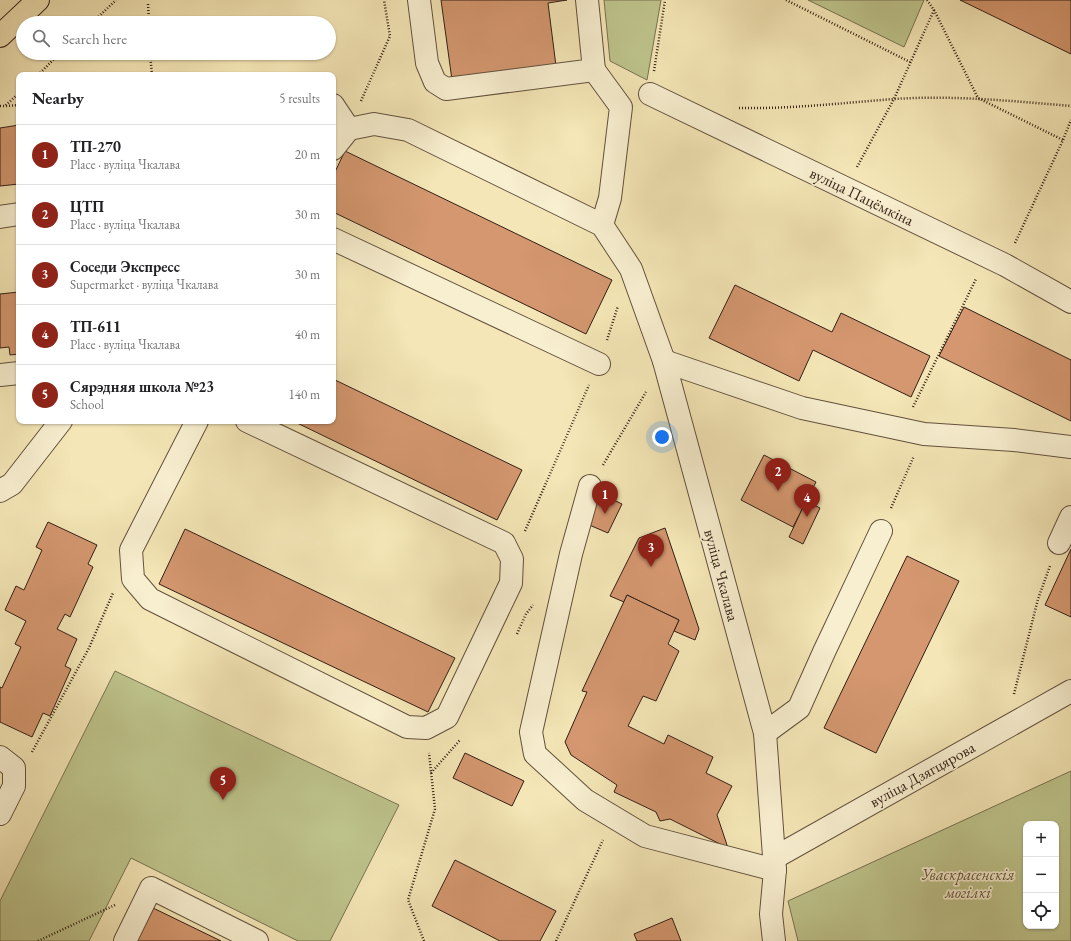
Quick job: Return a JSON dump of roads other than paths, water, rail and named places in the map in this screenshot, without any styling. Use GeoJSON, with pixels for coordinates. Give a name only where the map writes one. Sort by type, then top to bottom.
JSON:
{"type":"FeatureCollection","features":[{"type":"Feature","properties":{"kind":"main road"},"geometry":{"type":"LineString","coordinates":[[21,16],[38,0]]}},
{"type":"Feature","properties":{"kind":"main road"},"geometry":{"type":"LineString","coordinates":[[0,36],[16,21]]}},
{"type":"Feature","properties":{"kind":"street"},"geometry":{"type":"LineString","coordinates":[[419,0],[427,63],[435,82],[446,89],[594,70]]}},
{"type":"Feature","properties":{"kind":"street"},"geometry":{"type":"LineString","coordinates":[[336,145],[349,129],[374,124],[408,130],[602,225],[610,198],[621,107],[594,70],[587,0]]}},
{"type":"Feature","properties":{"kind":"street","name":"вуліца Пацёмкіна"},"geometry":{"type":"LineString","coordinates":[[650,94],[996,261],[1071,302]]}},
{"type":"Feature","properties":{"kind":"street"},"geometry":{"type":"LineString","coordinates":[[336,110],[349,129]]}},
{"type":"Feature","properties":{"kind":"street"},"geometry":{"type":"LineString","coordinates":[[0,217],[16,214]]}},
{"type":"Feature","properties":{"kind":"street","name":"вуліца Чкалава"},"geometry":{"type":"LineString","coordinates":[[602,225],[630,269],[664,362],[765,733],[774,864],[771,914],[774,941]]}},
{"type":"Feature","properties":{"kind":"street"},"geometry":{"type":"LineString","coordinates":[[336,240],[598,364]]}},
{"type":"Feature","properties":{"kind":"street"},"geometry":{"type":"LineString","coordinates":[[664,362],[802,408],[924,434],[1014,440],[1071,447]]}},
{"type":"Feature","properties":{"kind":"street"},"geometry":{"type":"LineString","coordinates":[[0,375],[16,373]]}},
{"type":"Feature","properties":{"kind":"street"},"geometry":{"type":"LineString","coordinates":[[0,491],[12,484],[59,424]]}},
{"type":"Feature","properties":{"kind":"street"},"geometry":{"type":"LineString","coordinates":[[195,424],[131,550],[133,579],[150,598],[407,727],[426,728],[447,717],[511,583],[512,558],[504,543],[253,424]]}},
{"type":"Feature","properties":{"kind":"street"},"geometry":{"type":"LineString","coordinates":[[590,486],[571,554],[531,732],[535,754],[585,800],[646,836],[774,864]]}},
{"type":"Feature","properties":{"kind":"street"},"geometry":{"type":"LineString","coordinates":[[1059,543],[1071,517]]}},
{"type":"Feature","properties":{"kind":"street"},"geometry":{"type":"LineString","coordinates":[[765,733],[799,708],[881,531]]}},
{"type":"Feature","properties":{"kind":"street","name":"вуліца Дзягцярова"},"geometry":{"type":"LineString","coordinates":[[774,864],[1006,727],[1071,691]]}},
{"type":"Feature","properties":{"kind":"street"},"geometry":{"type":"LineString","coordinates":[[0,757],[14,768],[14,786],[0,814]]}},
{"type":"Feature","properties":{"kind":"street"},"geometry":{"type":"LineString","coordinates":[[124,941],[151,888],[257,941]]}},
{"type":"Feature","properties":{"kind":"place","name":"ЦТП"},"geometry":{"type":"Point","coordinates":[778,491]}},
{"type":"Feature","properties":{"kind":"place","name":"ТП-270"},"geometry":{"type":"Point","coordinates":[605,514]}},
{"type":"Feature","properties":{"kind":"place","name":"ТП-611"},"geometry":{"type":"Point","coordinates":[807,517]}},
{"type":"Feature","properties":{"kind":"place","name":"Соседи Экспресс"},"geometry":{"type":"Point","coordinates":[651,567]}},
{"type":"Feature","properties":{"kind":"place","name":"Сярэдняя школа №23"},"geometry":{"type":"Point","coordinates":[223,800]}},
{"type":"Feature","properties":{"kind":"park label","name":"Уваскрасенскія могілкі"},"geometry":{"type":"Point","coordinates":[968,883]}}]}
